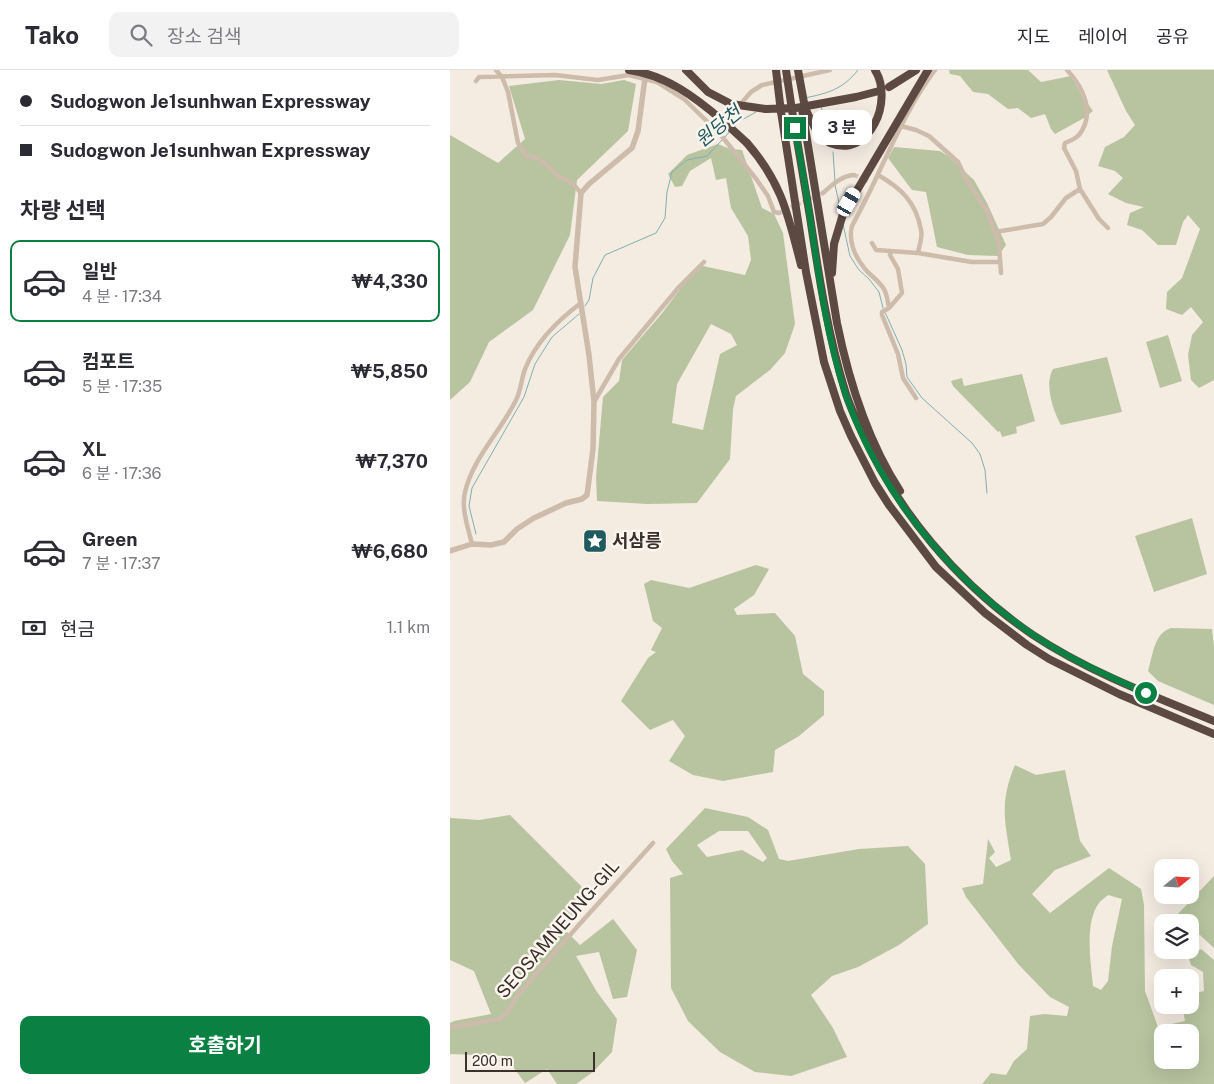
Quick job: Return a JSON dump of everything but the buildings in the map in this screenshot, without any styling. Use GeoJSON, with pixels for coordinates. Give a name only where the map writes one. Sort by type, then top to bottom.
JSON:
{"type":"FeatureCollection","features":[{"type":"Feature","properties":{"kind":"highway"},"geometry":{"type":"LineString","coordinates":[[629,70],[653,76],[678,87],[723,120],[747,143],[768,172],[786,208],[819,336]]}},
{"type":"Feature","properties":{"kind":"highway"},"geometry":{"type":"LineString","coordinates":[[776,70],[806,272],[824,362],[840,411],[863,459],[889,505],[936,568],[999,624],[1027,645],[1050,659],[1120,694],[1214,734]]}},
{"type":"Feature","properties":{"kind":"highway"},"geometry":{"type":"LineString","coordinates":[[786,70],[817,270],[834,349],[847,396],[872,455],[884,477],[921,530],[946,559],[992,604],[1033,635],[1124,684],[1214,721]]}},
{"type":"Feature","properties":{"kind":"highway"},"geometry":{"type":"LineString","coordinates":[[798,70],[840,337],[857,400],[878,453],[904,497],[946,559]]}},
{"type":"Feature","properties":{"kind":"highway"},"geometry":{"type":"LineString","coordinates":[[804,108],[813,126],[829,142],[842,145],[853,143],[864,137],[879,117],[882,90],[880,77],[875,70]]}},
{"type":"Feature","properties":{"kind":"highway"},"geometry":{"type":"LineString","coordinates":[[889,87],[916,70]]}},
{"type":"Feature","properties":{"kind":"highway"},"geometry":{"type":"LineString","coordinates":[[840,337],[832,257],[839,222],[928,70]]}},
{"type":"Feature","properties":{"kind":"highway"},"geometry":{"type":"LineString","coordinates":[[687,71],[708,92],[731,104],[766,110],[815,104],[879,91]]}},
{"type":"Feature","properties":{"kind":"street"},"geometry":{"type":"LineString","coordinates":[[496,70],[502,78],[512,106],[518,143],[527,156],[542,161],[557,175],[573,184],[581,192]]}},
{"type":"Feature","properties":{"kind":"street"},"geometry":{"type":"LineString","coordinates":[[718,132],[751,92],[762,85],[830,70]]}},
{"type":"Feature","properties":{"kind":"street"},"geometry":{"type":"LineString","coordinates":[[916,398],[903,378],[898,354],[884,324],[887,297],[883,289],[864,269],[852,246],[850,234],[852,226],[901,126],[935,70]]}},
{"type":"Feature","properties":{"kind":"street"},"geometry":{"type":"LineString","coordinates":[[1067,70],[1086,98],[1087,110],[1085,124],[1078,136],[1066,143],[1064,148],[1076,171],[1080,189],[1099,219],[1108,228]]}},
{"type":"Feature","properties":{"kind":"street"},"geometry":{"type":"LineString","coordinates":[[476,81],[480,77],[502,78],[555,75],[598,80],[629,75],[657,82],[684,99],[718,132],[757,180],[768,196],[774,212],[779,213]]}},
{"type":"Feature","properties":{"kind":"street"},"geometry":{"type":"LineString","coordinates":[[450,551],[472,544],[491,545],[504,542],[517,529],[534,518],[566,503],[582,499],[586,495],[593,449],[594,402],[575,267],[581,192],[632,148],[638,131],[645,78]]}},
{"type":"Feature","properties":{"kind":"street"},"geometry":{"type":"LineString","coordinates":[[901,126],[929,136],[958,162],[966,179],[988,213],[999,244],[1001,273]]}},
{"type":"Feature","properties":{"kind":"street"},"geometry":{"type":"LineString","coordinates":[[823,194],[840,179],[847,175],[854,175]]}},
{"type":"Feature","properties":{"kind":"street"},"geometry":{"type":"LineString","coordinates":[[878,175],[902,191],[910,201],[922,231],[918,253]]}},
{"type":"Feature","properties":{"kind":"street"},"geometry":{"type":"LineString","coordinates":[[868,181],[873,184]]}},
{"type":"Feature","properties":{"kind":"street"},"geometry":{"type":"LineString","coordinates":[[995,232],[1043,224],[1066,198],[1080,189]]}},
{"type":"Feature","properties":{"kind":"street"},"geometry":{"type":"LineString","coordinates":[[872,243],[876,250],[918,253],[972,262],[1000,262]]}},
{"type":"Feature","properties":{"kind":"street"},"geometry":{"type":"LineString","coordinates":[[886,310],[902,293],[898,269],[890,255],[891,252]]}},
{"type":"Feature","properties":{"kind":"street"},"geometry":{"type":"LineString","coordinates":[[594,402],[619,359],[679,287],[704,262]]}},
{"type":"Feature","properties":{"kind":"street"},"geometry":{"type":"LineString","coordinates":[[472,544],[464,505],[467,483],[483,452],[515,402],[525,369],[540,342],[569,312],[581,303]]}},
{"type":"Feature","properties":{"kind":"street","name":"SEOSAMNEUNG-GIL"},"geometry":{"type":"LineString","coordinates":[[450,1027],[500,1019],[518,995],[577,927],[653,843]]}},
{"type":"Feature","properties":{"kind":"green space"},"geometry":{"type":"Polygon","coordinates":[[[949,70],[1028,70],[1041,82],[1071,76],[1093,111],[1055,134],[1045,114],[1031,118],[1018,108],[1008,109],[988,94],[973,92],[960,76],[950,74],[949,70]]]}},
{"type":"Feature","properties":{"kind":"green space"},"geometry":{"type":"Polygon","coordinates":[[[1107,70],[1214,70],[1214,380],[1199,388],[1191,380],[1188,355],[1192,335],[1203,322],[1191,307],[1182,315],[1166,309],[1167,292],[1182,278],[1200,229],[1188,215],[1183,222],[1176,245],[1158,245],[1142,230],[1127,225],[1130,213],[1144,207],[1126,203],[1108,194],[1123,178],[1115,171],[1098,166],[1105,147],[1124,137],[1135,125],[1126,111],[1107,70]]]}},
{"type":"Feature","properties":{"kind":"green space"},"geometry":{"type":"Polygon","coordinates":[[[559,80],[601,84],[624,80],[636,84],[628,131],[577,180],[570,235],[533,310],[489,342],[470,382],[450,400],[450,135],[498,163],[525,139],[509,86],[559,80]]]}},
{"type":"Feature","properties":{"kind":"green space"},"geometry":{"type":"Polygon","coordinates":[[[718,144],[730,149],[742,150],[762,208],[774,214],[783,233],[795,324],[785,353],[770,370],[736,396],[733,409],[730,459],[697,503],[648,504],[597,501],[596,477],[603,397],[619,381],[622,360],[663,312],[698,265],[745,275],[751,260],[748,236],[731,208],[726,178],[716,180],[711,158],[690,171],[682,186],[675,187],[668,174],[687,155],[718,144]],[[711,324],[677,384],[672,423],[703,430],[720,354],[737,345],[731,334],[711,324]]]}},
{"type":"Feature","properties":{"kind":"green space"},"geometry":{"type":"Polygon","coordinates":[[[894,147],[940,151],[974,180],[987,203],[1006,245],[998,256],[968,255],[937,247],[926,192],[912,190],[888,158],[894,147]]]}},
{"type":"Feature","properties":{"kind":"green space"},"geometry":{"type":"Polygon","coordinates":[[[1168,335],[1182,381],[1160,388],[1146,342],[1168,335]]]}},
{"type":"Feature","properties":{"kind":"green space"},"geometry":{"type":"Polygon","coordinates":[[[1107,357],[1122,412],[1061,425],[1049,390],[1050,375],[1053,369],[1107,357]]]}},
{"type":"Feature","properties":{"kind":"green space"},"geometry":{"type":"Polygon","coordinates":[[[1022,374],[1035,421],[1016,427],[1017,433],[1002,437],[1000,431],[998,432],[953,386],[951,381],[962,378],[964,386],[1022,374]]]}},
{"type":"Feature","properties":{"kind":"green space"},"geometry":{"type":"Polygon","coordinates":[[[1192,518],[1207,574],[1154,592],[1135,536],[1192,518]]]}},
{"type":"Feature","properties":{"kind":"green space"},"geometry":{"type":"Polygon","coordinates":[[[756,565],[769,569],[754,595],[734,609],[737,615],[775,613],[795,636],[803,674],[824,691],[824,715],[799,736],[775,750],[773,772],[723,781],[693,775],[669,761],[685,736],[673,720],[650,730],[621,701],[648,658],[656,652],[651,650],[662,628],[653,621],[644,584],[651,580],[689,588],[756,565]]]}},
{"type":"Feature","properties":{"kind":"green space"},"geometry":{"type":"Polygon","coordinates":[[[1171,628],[1212,629],[1214,647],[1214,705],[1158,681],[1148,671],[1158,640],[1165,631],[1171,628]]]}},
{"type":"Feature","properties":{"kind":"green space"},"geometry":{"type":"Polygon","coordinates":[[[1015,765],[1036,775],[1065,770],[1080,841],[1091,856],[1055,870],[1032,894],[1050,913],[1109,868],[1141,889],[1144,905],[1145,991],[1157,1024],[1154,1024],[1154,1069],[1199,1069],[1199,1024],[1172,1024],[1185,1021],[1184,1014],[1199,1014],[1199,992],[1204,991],[1203,972],[1191,965],[1189,959],[1199,959],[1199,950],[1201,949],[1214,960],[1214,1084],[982,1084],[991,1073],[1006,1075],[1014,1061],[1027,1049],[1030,1016],[1044,1014],[1067,1016],[1069,1007],[1050,997],[1019,965],[966,897],[962,888],[983,884],[988,839],[995,852],[989,858],[996,867],[1011,860],[1005,812],[1007,791],[1015,765]],[[1108,895],[1094,911],[1091,921],[1090,955],[1093,986],[1101,990],[1108,981],[1112,946],[1122,899],[1108,895]]]}},
{"type":"Feature","properties":{"kind":"green space"},"geometry":{"type":"Polygon","coordinates":[[[705,808],[748,817],[768,830],[779,859],[788,861],[859,849],[908,846],[925,864],[928,924],[899,945],[858,967],[832,976],[811,995],[833,1028],[847,1057],[791,1076],[755,1072],[720,1052],[688,1021],[671,988],[670,878],[683,874],[672,861],[666,849],[705,808]],[[719,831],[697,845],[707,857],[742,850],[763,862],[767,858],[748,831],[719,831]]]}},
{"type":"Feature","properties":{"kind":"green space"},"geometry":{"type":"Polygon","coordinates":[[[510,815],[582,887],[576,911],[563,928],[580,945],[613,919],[637,950],[627,997],[613,999],[599,952],[576,956],[597,992],[617,1019],[612,1052],[593,1072],[576,1084],[557,1084],[547,1069],[525,1083],[505,1056],[450,1054],[450,1023],[491,1014],[474,971],[450,960],[450,818],[479,820],[510,815]]]}},
{"type":"Feature","properties":{"kind":"green space"},"geometry":{"type":"Polygon","coordinates":[[[1214,876],[1214,948],[1199,934],[1199,914],[1178,914],[1187,904],[1199,904],[1199,892],[1214,876]]]}},
{"type":"Feature","properties":{"kind":"waterway","name":"원당천"},"geometry":{"type":"LineString","coordinates":[[805,98],[841,86],[858,70]]}},
{"type":"Feature","properties":{"kind":"waterway"},"geometry":{"type":"LineString","coordinates":[[821,107],[832,133],[832,139]]}},
{"type":"Feature","properties":{"kind":"waterway","name":"원당천"},"geometry":{"type":"LineString","coordinates":[[735,126],[756,112]]}},
{"type":"Feature","properties":{"kind":"waterway","name":"원당천"},"geometry":{"type":"LineString","coordinates":[[725,137],[730,131]]}},
{"type":"Feature","properties":{"kind":"waterway","name":"원당천"},"geometry":{"type":"LineString","coordinates":[[585,306],[589,300],[593,278],[605,255],[656,233],[665,218],[667,192],[672,172],[687,160],[707,156],[722,140]]}},
{"type":"Feature","properties":{"kind":"waterway"},"geometry":{"type":"LineString","coordinates":[[833,152],[835,181]]}},
{"type":"Feature","properties":{"kind":"waterway"},"geometry":{"type":"LineString","coordinates":[[835,185],[841,212]]}},
{"type":"Feature","properties":{"kind":"waterway"},"geometry":{"type":"LineString","coordinates":[[843,224],[850,256],[859,270],[879,292],[883,308]]}},
{"type":"Feature","properties":{"kind":"waterway"},"geometry":{"type":"LineString","coordinates":[[885,312],[902,350],[907,377],[922,398],[972,443],[980,454],[985,470],[987,493]]}},
{"type":"Feature","properties":{"kind":"waterway","name":"원당천"},"geometry":{"type":"LineString","coordinates":[[476,534],[469,506],[472,488],[524,397],[535,364],[552,337],[579,314]]}},
{"type":"Feature","properties":{"kind":"tunnel"},"geometry":{"type":"LineString","coordinates":[[854,175],[868,181]]}},
{"type":"Feature","properties":{"kind":"tunnel"},"geometry":{"type":"LineString","coordinates":[[779,213],[823,193]]}},
{"type":"Feature","properties":{"kind":"place","name":"서삼릉"},"geometry":{"type":"Point","coordinates":[595,541]}},
{"type":"Feature","properties":{"kind":"route"},"geometry":{"type":"LineString","coordinates":[[795,128],[817,270],[836,358],[847,396],[872,455],[884,477],[921,530],[938,550],[992,604],[1045,642],[1124,684],[1146,693]]}}]}
